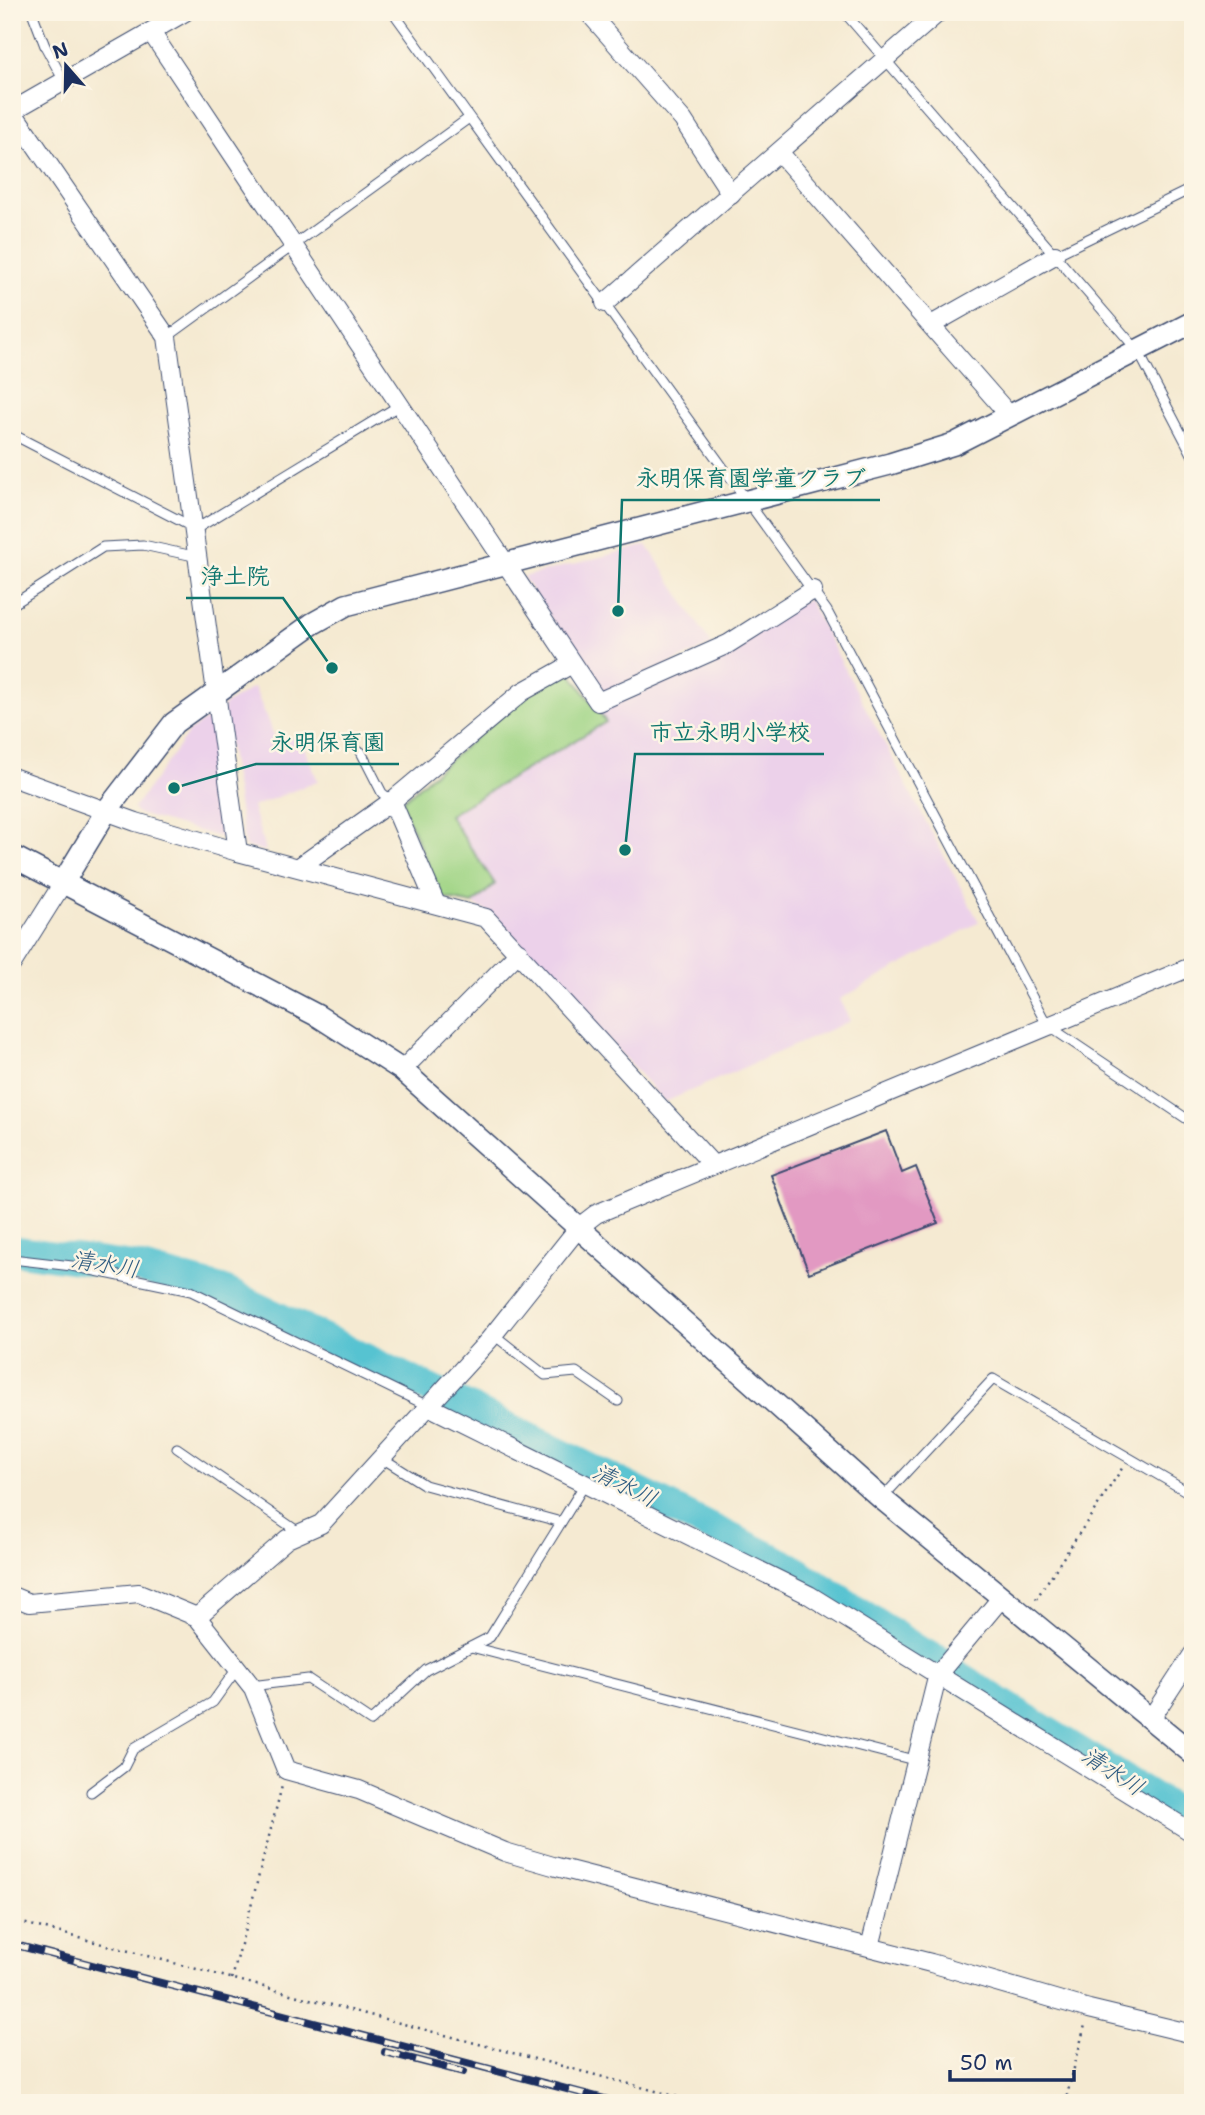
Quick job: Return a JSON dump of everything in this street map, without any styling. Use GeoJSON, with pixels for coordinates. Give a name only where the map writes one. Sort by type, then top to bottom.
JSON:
{"type":"FeatureCollection","features":[{"type":"Feature","properties":{"kind":"street"},"geometry":{"type":"LineString","coordinates":[[185,12],[12,111],[167,337],[200,557],[238,852]]}},
{"type":"Feature","properties":{"kind":"street"},"geometry":{"type":"LineString","coordinates":[[588,12],[683,120],[730,194]]}},
{"type":"Feature","properties":{"kind":"street"},"geometry":{"type":"LineString","coordinates":[[605,303],[939,12]]}},
{"type":"Feature","properties":{"kind":"street"},"geometry":{"type":"LineString","coordinates":[[151,32],[401,404],[503,564],[598,702],[728,644],[813,590]]}},
{"type":"Feature","properties":{"kind":"street"},"geometry":{"type":"LineString","coordinates":[[779,152],[1010,416]]}},
{"type":"Feature","properties":{"kind":"street"},"geometry":{"type":"LineString","coordinates":[[930,325],[1055,255]]}},
{"type":"Feature","properties":{"kind":"street"},"geometry":{"type":"LineString","coordinates":[[12,964],[107,810],[174,723],[312,624],[346,605],[954,444],[1193,321]]}},
{"type":"Feature","properties":{"kind":"street"},"geometry":{"type":"LineString","coordinates":[[299,867],[392,801],[522,692],[572,664]]}},
{"type":"Feature","properties":{"kind":"street"},"geometry":{"type":"LineString","coordinates":[[12,777],[238,852],[486,918],[713,1165]]}},
{"type":"Feature","properties":{"kind":"street"},"geometry":{"type":"LineString","coordinates":[[392,801],[436,904]]}},
{"type":"Feature","properties":{"kind":"street"},"geometry":{"type":"LineString","coordinates":[[12,856],[318,1016],[402,1070],[881,1498],[1193,1754]]}},
{"type":"Feature","properties":{"kind":"street"},"geometry":{"type":"LineString","coordinates":[[402,1070],[519,952]]}},
{"type":"Feature","properties":{"kind":"street"},"geometry":{"type":"LineString","coordinates":[[197,1617],[277,1546],[321,1524],[494,1335],[579,1227],[596,1214],[1193,966]]}},
{"type":"Feature","properties":{"kind":"street"},"geometry":{"type":"LineString","coordinates":[[430,1407],[809,1595],[1193,1833]]}},
{"type":"Feature","properties":{"kind":"street"},"geometry":{"type":"LineString","coordinates":[[12,1595],[29,1603],[139,1593],[197,1617],[251,1686],[286,1770],[359,1790],[517,1855],[870,1947],[1089,2009],[1193,2034]]}},
{"type":"Feature","properties":{"kind":"street"},"geometry":{"type":"LineString","coordinates":[[870,1947],[914,1759],[938,1674],[1002,1597]]}},
{"type":"Feature","properties":{"kind":"street"},"geometry":{"type":"LineString","coordinates":[[1150,1720],[1193,1654]]}},
{"type":"Feature","properties":{"kind":"lane"},"geometry":{"type":"LineString","coordinates":[[32,12],[45,46],[65,83]]}},
{"type":"Feature","properties":{"kind":"lane"},"geometry":{"type":"LineString","coordinates":[[393,12],[750,500],[827,611],[1046,1025],[1193,1123]]}},
{"type":"Feature","properties":{"kind":"lane"},"geometry":{"type":"LineString","coordinates":[[844,12],[1138,351],[1193,456]]}},
{"type":"Feature","properties":{"kind":"lane"},"geometry":{"type":"LineString","coordinates":[[167,337],[469,118]]}},
{"type":"Feature","properties":{"kind":"lane"},"geometry":{"type":"LineString","coordinates":[[1055,255],[1193,188]]}},
{"type":"Feature","properties":{"kind":"lane"},"geometry":{"type":"LineString","coordinates":[[12,434],[196,529],[401,404]]}},
{"type":"Feature","properties":{"kind":"lane"},"geometry":{"type":"LineString","coordinates":[[12,605],[103,547],[143,545],[200,557]]}},
{"type":"Feature","properties":{"kind":"lane"},"geometry":{"type":"LineString","coordinates":[[362,752],[382,793],[392,801]]}},
{"type":"Feature","properties":{"kind":"lane"},"geometry":{"type":"LineString","coordinates":[[12,1259],[72,1266],[191,1291],[430,1407]]}},
{"type":"Feature","properties":{"kind":"lane"},"geometry":{"type":"LineString","coordinates":[[494,1335],[545,1375],[576,1372],[618,1401]]}},
{"type":"Feature","properties":{"kind":"lane"},"geometry":{"type":"LineString","coordinates":[[881,1498],[993,1379],[1193,1496]]}},
{"type":"Feature","properties":{"kind":"lane"},"geometry":{"type":"LineString","coordinates":[[177,1448],[300,1533]]}},
{"type":"Feature","properties":{"kind":"lane"},"geometry":{"type":"LineString","coordinates":[[382,1458],[425,1485],[561,1522]]}},
{"type":"Feature","properties":{"kind":"lane"},"geometry":{"type":"LineString","coordinates":[[251,1686],[308,1679],[371,1721],[426,1670],[490,1637],[585,1484]]}},
{"type":"Feature","properties":{"kind":"lane"},"geometry":{"type":"LineString","coordinates":[[471,1647],[914,1759]]}},
{"type":"Feature","properties":{"kind":"lane"},"geometry":{"type":"LineString","coordinates":[[91,1791],[124,1767],[133,1749],[213,1702],[236,1670]]}},
{"type":"Feature","properties":{"kind":"path"},"geometry":{"type":"LineString","coordinates":[[1024,1616],[1129,1458]]}},
{"type":"Feature","properties":{"kind":"path"},"geometry":{"type":"LineString","coordinates":[[232,1979],[286,1770]]}},
{"type":"Feature","properties":{"kind":"path"},"geometry":{"type":"LineString","coordinates":[[12,1920],[701,2103]]}},
{"type":"Feature","properties":{"kind":"path"},"geometry":{"type":"LineString","coordinates":[[1065,2103],[1089,2009]]}},
{"type":"Feature","properties":{"kind":"shaded area"},"geometry":{"type":"Polygon","coordinates":[[[647,545],[712,645],[602,694],[523,577],[647,545]]]}},
{"type":"Feature","properties":{"kind":"shaded area"},"geometry":{"type":"Polygon","coordinates":[[[808,599],[979,922],[840,999],[850,1021],[665,1102],[497,917],[473,904],[495,884],[449,815],[605,723],[597,710],[808,599]]]}},
{"type":"Feature","properties":{"kind":"shaded area"},"geometry":{"type":"Polygon","coordinates":[[[254,687],[277,743],[299,735],[318,781],[252,807],[266,851],[245,847],[223,706],[254,687]]]}},
{"type":"Feature","properties":{"kind":"shaded area"},"geometry":{"type":"Polygon","coordinates":[[[205,720],[212,723],[227,835],[223,838],[139,814],[133,809],[189,732],[205,720]]]}},
{"type":"Feature","properties":{"kind":"green space"},"geometry":{"type":"Polygon","coordinates":[[[569,671],[606,722],[449,815],[495,884],[473,904],[443,898],[402,806],[403,800],[521,698],[569,671]]]}},
{"type":"Feature","properties":{"kind":"building"},"geometry":{"type":"Polygon","coordinates":[[[886,1131],[902,1173],[916,1167],[938,1223],[809,1273],[771,1175],[886,1131]]]}},
{"type":"Feature","properties":{"kind":"waterway","name":"清水川"},"geometry":{"type":"LineString","coordinates":[[12,1250],[134,1267],[222,1290],[459,1403],[792,1568],[921,1652],[943,1662],[958,1676],[1193,1822]]}},
{"type":"Feature","properties":{"kind":"railway"},"geometry":{"type":"LineString","coordinates":[[12,1944],[620,2103]]}},
{"type":"Feature","properties":{"kind":"railway"},"geometry":{"type":"LineString","coordinates":[[385,2052],[463,2072]]}},
{"type":"Feature","properties":{"kind":"place","name":"永明保育園学童クラブ"},"geometry":{"type":"Point","coordinates":[618,611]}},
{"type":"Feature","properties":{"kind":"place","name":"浄土院"},"geometry":{"type":"Point","coordinates":[332,668]}},
{"type":"Feature","properties":{"kind":"place","name":"永明保育園"},"geometry":{"type":"Point","coordinates":[174,788]}},
{"type":"Feature","properties":{"kind":"place","name":"市立永明小学校"},"geometry":{"type":"Point","coordinates":[625,850]}}]}
